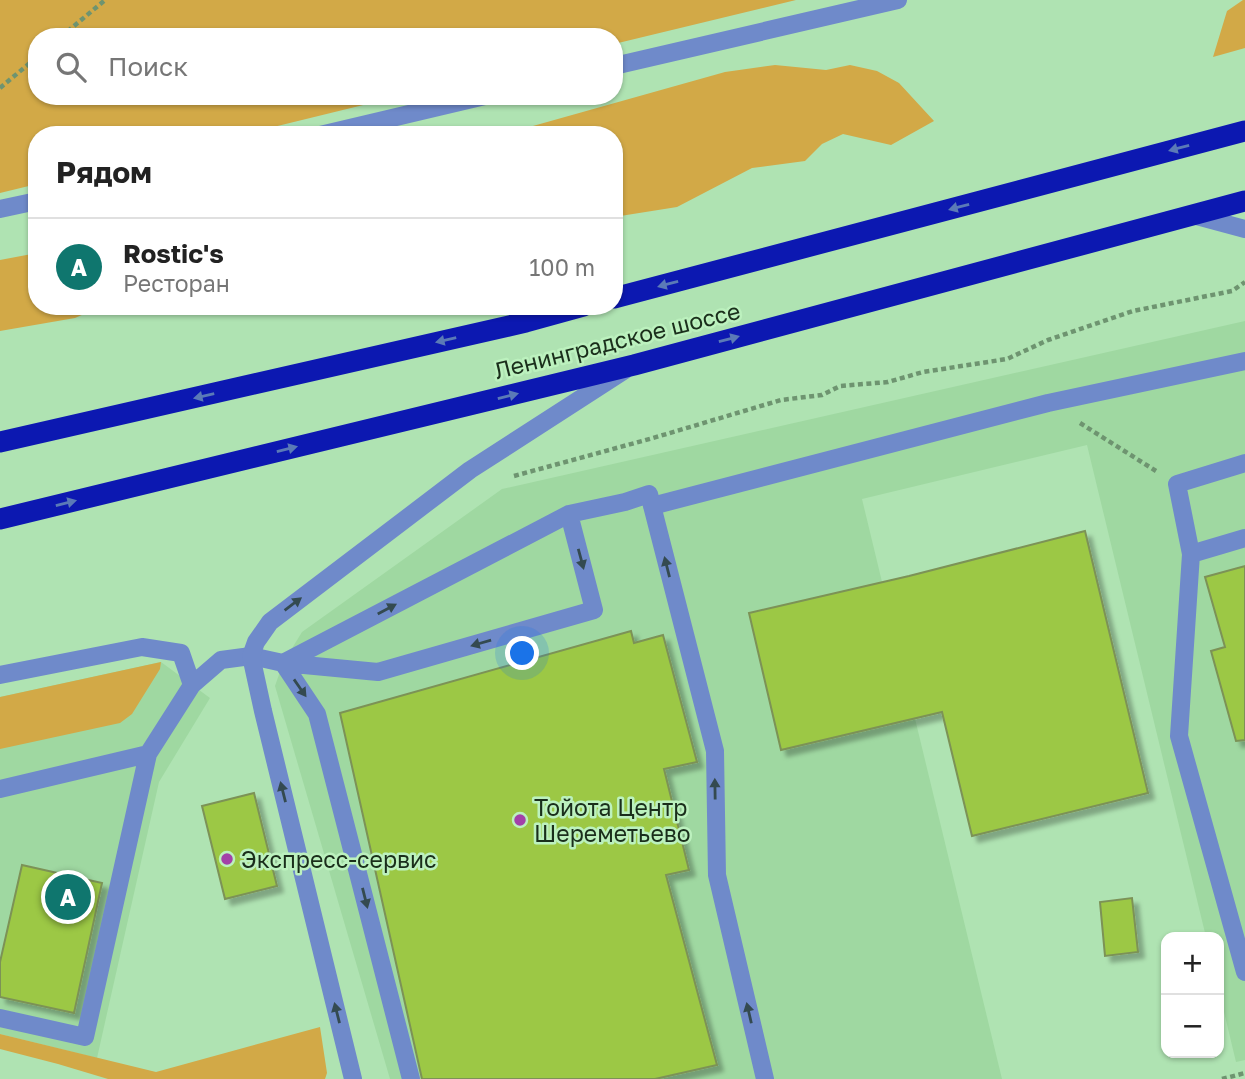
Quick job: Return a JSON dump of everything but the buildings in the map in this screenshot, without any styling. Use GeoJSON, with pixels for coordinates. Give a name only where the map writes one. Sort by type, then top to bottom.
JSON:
{"type":"FeatureCollection","features":[{"type":"Feature","properties":{"kind":"highway","name":"Ленинградское шоссе"},"geometry":{"type":"LineString","coordinates":[[623,296],[1245,131]]}},
{"type":"Feature","properties":{"kind":"highway","name":"Ленинградское шоссе"},"geometry":{"type":"LineString","coordinates":[[0,519],[634,365],[1245,201]]}},
{"type":"Feature","properties":{"kind":"highway","name":"Ленинградское шоссе"},"geometry":{"type":"LineString","coordinates":[[0,442],[549,315]]}},
{"type":"Feature","properties":{"kind":"street"},"geometry":{"type":"LineString","coordinates":[[623,64],[898,0]]}},
{"type":"Feature","properties":{"kind":"street"},"geometry":{"type":"LineString","coordinates":[[358,126],[447,105]]}},
{"type":"Feature","properties":{"kind":"street"},"geometry":{"type":"LineString","coordinates":[[0,209],[28,203]]}},
{"type":"Feature","properties":{"kind":"street"},"geometry":{"type":"LineString","coordinates":[[1193,215],[1245,229]]}},
{"type":"Feature","properties":{"kind":"street"},"geometry":{"type":"LineString","coordinates":[[652,506],[1048,403],[1245,361]]}},
{"type":"Feature","properties":{"kind":"street"},"geometry":{"type":"LineString","coordinates":[[353,1079],[263,711],[251,656],[256,642],[270,622],[470,470],[634,365]]}},
{"type":"Feature","properties":{"kind":"street"},"geometry":{"type":"LineString","coordinates":[[1245,463],[1177,484],[1191,554],[1179,736],[1245,972]]}},
{"type":"Feature","properties":{"kind":"street"},"geometry":{"type":"LineString","coordinates":[[283,663],[569,514],[649,494],[715,751],[717,875],[765,1079]]}},
{"type":"Feature","properties":{"kind":"street"},"geometry":{"type":"LineString","coordinates":[[0,1018],[85,1037],[148,754],[192,685],[221,660],[251,656],[283,663],[378,672],[594,610],[569,514]]}},
{"type":"Feature","properties":{"kind":"street"},"geometry":{"type":"LineString","coordinates":[[1191,554],[1245,538]]}},
{"type":"Feature","properties":{"kind":"street"},"geometry":{"type":"LineString","coordinates":[[0,675],[142,647],[181,653],[192,685]]}},
{"type":"Feature","properties":{"kind":"street"},"geometry":{"type":"LineString","coordinates":[[283,663],[317,713],[411,1079]]}},
{"type":"Feature","properties":{"kind":"street"},"geometry":{"type":"LineString","coordinates":[[0,789],[148,754]]}},
{"type":"Feature","properties":{"kind":"path"},"geometry":{"type":"LineString","coordinates":[[71,28],[104,0]]}},
{"type":"Feature","properties":{"kind":"path"},"geometry":{"type":"LineString","coordinates":[[0,88],[28,65]]}},
{"type":"Feature","properties":{"kind":"path"},"geometry":{"type":"LineString","coordinates":[[510,477],[781,400],[822,395],[840,386],[888,382],[923,372],[1007,359],[1048,340],[1133,311],[1232,291],[1245,282]]}},
{"type":"Feature","properties":{"kind":"path"},"geometry":{"type":"LineString","coordinates":[[1048,403],[1177,484]]}},
{"type":"Feature","properties":{"kind":"path"},"geometry":{"type":"LineString","coordinates":[[1222,1079],[1245,1073]]}},
{"type":"Feature","properties":{"kind":"shaded area"},"geometry":{"type":"Polygon","coordinates":[[[0,0],[796,0],[623,42],[623,28],[28,28],[28,105],[363,105],[278,126],[28,126],[28,186],[0,193],[0,0]]]}},
{"type":"Feature","properties":{"kind":"shaded area"},"geometry":{"type":"Polygon","coordinates":[[[1243,0],[1245,48],[1213,57],[1227,11],[1243,0]]]}},
{"type":"Feature","properties":{"kind":"shaded area"},"geometry":{"type":"Polygon","coordinates":[[[775,65],[826,70],[850,65],[877,71],[899,83],[934,121],[891,145],[843,134],[822,144],[805,161],[752,168],[677,207],[623,216],[623,126],[533,126],[608,105],[623,105],[623,101],[725,72],[775,65]]]}},
{"type":"Feature","properties":{"kind":"shaded area"},"geometry":{"type":"Polygon","coordinates":[[[28,255],[28,315],[82,315],[0,331],[0,260],[28,255]]]}},
{"type":"Feature","properties":{"kind":"shaded area"},"geometry":{"type":"Polygon","coordinates":[[[1245,321],[1245,1060],[1236,1062],[1224,1012],[1224,932],[1205,932],[1087,445],[862,499],[1002,1079],[390,1079],[275,686],[283,663],[302,632],[502,489],[1245,321]]]}},
{"type":"Feature","properties":{"kind":"shaded area"},"geometry":{"type":"Polygon","coordinates":[[[161,662],[210,698],[159,782],[97,1058],[0,1034],[0,697],[161,662]]]}},
{"type":"Feature","properties":{"kind":"shaded area"},"geometry":{"type":"Polygon","coordinates":[[[161,662],[160,669],[132,714],[120,723],[0,749],[0,697],[161,662]]]}},
{"type":"Feature","properties":{"kind":"shaded area"},"geometry":{"type":"Polygon","coordinates":[[[320,1027],[327,1073],[325,1079],[108,1079],[0,1049],[0,1034],[156,1072],[320,1027]]]}},
{"type":"Feature","properties":{"kind":"place","name":"Тойота Центр Шереметьево"},"geometry":{"type":"Point","coordinates":[520,820]}},
{"type":"Feature","properties":{"kind":"place","name":"Экспресс-сервис"},"geometry":{"type":"Point","coordinates":[227,859]}},
{"type":"Feature","properties":{"kind":"place","name":"Rostic's"},"geometry":{"type":"Point","coordinates":[68,897]}}]}
